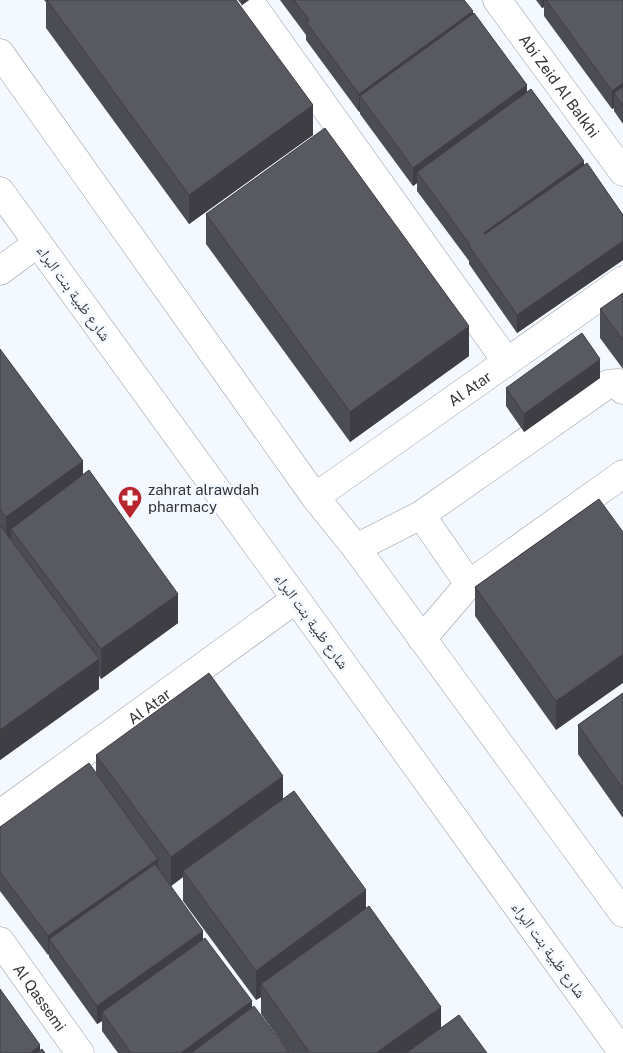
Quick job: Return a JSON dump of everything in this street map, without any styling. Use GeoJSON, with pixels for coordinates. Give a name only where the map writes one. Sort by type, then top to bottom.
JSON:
{"type":"FeatureCollection","features":[{"type":"Feature","properties":{"kind":"street","name":"Abi Zeid Al Balkhi"},"geometry":{"type":"LineString","coordinates":[[497,0],[623,172]]}},
{"type":"Feature","properties":{"kind":"street"},"geometry":{"type":"LineString","coordinates":[[255,9],[507,362]]}},
{"type":"Feature","properties":{"kind":"street"},"geometry":{"type":"LineString","coordinates":[[0,53],[315,497],[356,548],[623,913]]}},
{"type":"Feature","properties":{"kind":"street","name":"شارع ظبية بنت البراء"},"geometry":{"type":"LineString","coordinates":[[0,191],[623,1053]]}},
{"type":"Feature","properties":{"kind":"street"},"geometry":{"type":"LineString","coordinates":[[0,271],[38,243]]}},
{"type":"Feature","properties":{"kind":"street","name":"Al Atar"},"geometry":{"type":"LineString","coordinates":[[315,497],[623,280]]}},
{"type":"Feature","properties":{"kind":"street"},"geometry":{"type":"LineString","coordinates":[[356,548],[421,515],[608,384],[618,383],[623,390]]}},
{"type":"Feature","properties":{"kind":"street"},"geometry":{"type":"LineString","coordinates":[[422,638],[470,584],[623,474]]}},
{"type":"Feature","properties":{"kind":"street"},"geometry":{"type":"LineString","coordinates":[[421,515],[470,584]]}},
{"type":"Feature","properties":{"kind":"street","name":"Al Atar"},"geometry":{"type":"LineString","coordinates":[[0,814],[296,599]]}},
{"type":"Feature","properties":{"kind":"street","name":"Al Qassemi"},"geometry":{"type":"LineString","coordinates":[[0,941],[80,1053]]}},
{"type":"Feature","properties":{"kind":"building"},"geometry":{"type":"Polygon","coordinates":[[[47,0],[236,0],[313,105],[189,195],[47,0]]]}},
{"type":"Feature","properties":{"kind":"building"},"geometry":{"type":"Polygon","coordinates":[[[294,0],[464,0],[473,11],[359,94],[306,22],[309,20],[294,0]]]}},
{"type":"Feature","properties":{"kind":"building"},"geometry":{"type":"Polygon","coordinates":[[[546,0],[623,0],[623,83],[612,91],[546,0]]]}},
{"type":"Feature","properties":{"kind":"building"},"geometry":{"type":"Polygon","coordinates":[[[474,13],[527,85],[413,168],[360,96],[474,13]]]}},
{"type":"Feature","properties":{"kind":"building"},"geometry":{"type":"Polygon","coordinates":[[[623,86],[623,106],[614,93],[623,86]]]}},
{"type":"Feature","properties":{"kind":"building"},"geometry":{"type":"Polygon","coordinates":[[[531,89],[584,161],[484,233],[587,163],[623,215],[623,241],[517,315],[470,245],[417,172],[531,89]]]}},
{"type":"Feature","properties":{"kind":"building"},"geometry":{"type":"Polygon","coordinates":[[[325,128],[469,326],[350,412],[206,214],[325,128]]]}},
{"type":"Feature","properties":{"kind":"building"},"geometry":{"type":"Polygon","coordinates":[[[623,293],[623,340],[600,309],[623,293]]]}},
{"type":"Feature","properties":{"kind":"building"},"geometry":{"type":"Polygon","coordinates":[[[582,333],[600,359],[524,414],[506,388],[582,333]]]}},
{"type":"Feature","properties":{"kind":"building"},"geometry":{"type":"Polygon","coordinates":[[[0,349],[83,461],[6,517],[0,509],[0,349]]]}},
{"type":"Feature","properties":{"kind":"building"},"geometry":{"type":"Polygon","coordinates":[[[89,470],[178,594],[101,649],[11,529],[89,470]]]}},
{"type":"Feature","properties":{"kind":"building"},"geometry":{"type":"Polygon","coordinates":[[[599,499],[623,532],[623,654],[556,701],[475,587],[599,499]]]}},
{"type":"Feature","properties":{"kind":"building"},"geometry":{"type":"Polygon","coordinates":[[[0,525],[99,659],[0,730],[0,525]]]}},
{"type":"Feature","properties":{"kind":"building"},"geometry":{"type":"Polygon","coordinates":[[[209,673],[283,776],[171,857],[96,755],[209,673]]]}},
{"type":"Feature","properties":{"kind":"building"},"geometry":{"type":"Polygon","coordinates":[[[623,693],[623,789],[578,725],[623,693]]]}},
{"type":"Feature","properties":{"kind":"building"},"geometry":{"type":"Polygon","coordinates":[[[89,763],[158,859],[48,936],[0,872],[0,827],[89,763]]]}},
{"type":"Feature","properties":{"kind":"building"},"geometry":{"type":"Polygon","coordinates":[[[294,791],[366,890],[256,971],[183,871],[294,791]]]}},
{"type":"Feature","properties":{"kind":"building"},"geometry":{"type":"Polygon","coordinates":[[[155,864],[203,931],[97,1006],[49,939],[155,864]]]}},
{"type":"Feature","properties":{"kind":"building"},"geometry":{"type":"Polygon","coordinates":[[[369,906],[441,1007],[376,1053],[310,1053],[261,984],[369,906]]]}},
{"type":"Feature","properties":{"kind":"building"},"geometry":{"type":"Polygon","coordinates":[[[205,938],[252,1001],[181,1053],[131,1053],[102,1012],[205,938]]]}},
{"type":"Feature","properties":{"kind":"building"},"geometry":{"type":"Polygon","coordinates":[[[0,989],[40,1045],[30,1053],[0,1053],[0,989]]]}},
{"type":"Feature","properties":{"kind":"building"},"geometry":{"type":"Polygon","coordinates":[[[254,1006],[289,1053],[191,1053],[254,1006]]]}},
{"type":"Feature","properties":{"kind":"building"},"geometry":{"type":"Polygon","coordinates":[[[459,1015],[487,1053],[406,1053],[459,1015]]]}},
{"type":"Feature","properties":{"kind":"building"},"geometry":{"type":"Polygon","coordinates":[[[42,1049],[45,1053],[36,1053],[42,1049]]]}},
{"type":"Feature","properties":{"kind":"place","name":"zahrat alrawdah pharmacy"},"geometry":{"type":"Point","coordinates":[130,519]}}]}
